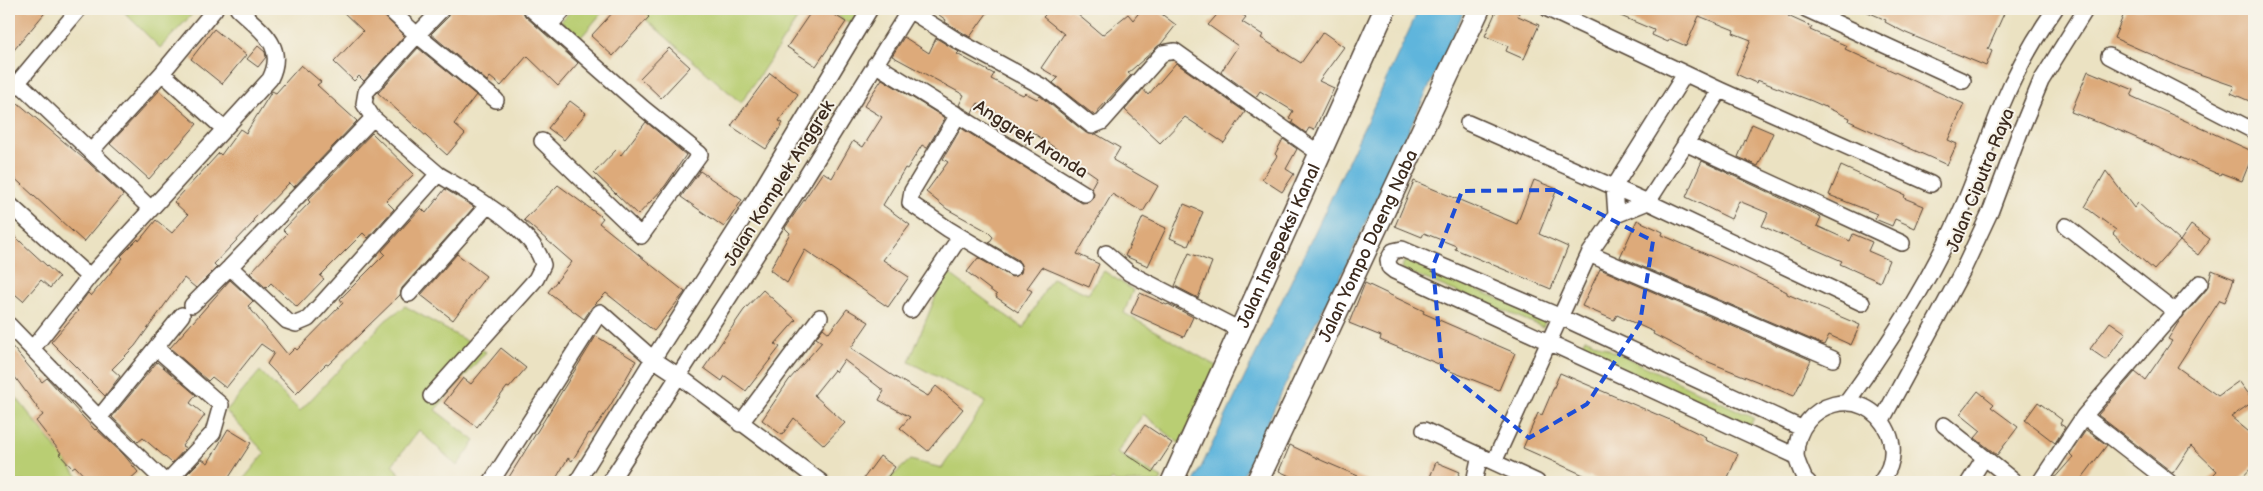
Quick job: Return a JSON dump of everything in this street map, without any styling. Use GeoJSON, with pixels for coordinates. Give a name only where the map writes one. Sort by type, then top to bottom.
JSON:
{"type":"FeatureCollection","features":[{"type":"Feature","properties":{"kind":"street"},"geometry":{"type":"LineString","coordinates":[[79,9],[14,87],[92,150],[151,210]]}},
{"type":"Feature","properties":{"kind":"street"},"geometry":{"type":"LineString","coordinates":[[92,150],[162,73],[215,9]]}},
{"type":"Feature","properties":{"kind":"street"},"geometry":{"type":"LineString","coordinates":[[32,348],[89,277],[270,79],[276,67],[277,57],[272,43],[238,9]]}},
{"type":"Feature","properties":{"kind":"street"},"geometry":{"type":"LineString","coordinates":[[389,9],[496,100]]}},
{"type":"Feature","properties":{"kind":"street"},"geometry":{"type":"LineString","coordinates":[[431,396],[542,270],[542,257],[530,242],[488,206],[438,174],[373,118],[364,104],[366,92],[442,9]]}},
{"type":"Feature","properties":{"kind":"street"},"geometry":{"type":"LineString","coordinates":[[531,9],[642,108],[700,154],[642,236],[542,141]]}},
{"type":"Feature","properties":{"kind":"street"},"geometry":{"type":"LineString","coordinates":[[550,25],[564,9]]}},
{"type":"Feature","properties":{"kind":"street","name":"Jalan Komplek Anggrek"},"geometry":{"type":"LineString","coordinates":[[577,482],[652,359],[758,195],[870,9]]}},
{"type":"Feature","properties":{"kind":"street","name":"Jalan Insepeksi Kanal"},"geometry":{"type":"LineString","coordinates":[[1172,482],[1385,9]]}},
{"type":"Feature","properties":{"kind":"street","name":"Jalan Yompo Daeng Naba"},"geometry":{"type":"LineString","coordinates":[[1257,482],[1479,9]]}},
{"type":"Feature","properties":{"kind":"street"},"geometry":{"type":"LineString","coordinates":[[1548,9],[1720,90],[1931,184]]}},
{"type":"Feature","properties":{"kind":"street"},"geometry":{"type":"LineString","coordinates":[[1806,9],[1963,81]]}},
{"type":"Feature","properties":{"kind":"street","name":"Jalan Ciputra Raya"},"geometry":{"type":"LineString","coordinates":[[1847,402],[1907,314],[1940,256],[1967,196],[2002,104],[2039,32],[2055,9]]}},
{"type":"Feature","properties":{"kind":"street","name":"Jalan Ciputra Raya"},"geometry":{"type":"LineString","coordinates":[[1882,420],[1963,270],[1991,210],[2041,81],[2086,9]]}},
{"type":"Feature","properties":{"kind":"street"},"geometry":{"type":"LineString","coordinates":[[910,10],[958,42],[1045,88],[1092,126],[1102,122],[1163,53],[1175,50],[1320,154]]}},
{"type":"Feature","properties":{"kind":"street","name":"Jalan Komplek Anggrek"},"geometry":{"type":"LineString","coordinates":[[610,482],[910,10]]}},
{"type":"Feature","properties":{"kind":"street"},"geometry":{"type":"LineString","coordinates":[[2109,56],[2254,131]]}},
{"type":"Feature","properties":{"kind":"street","name":"Anggrek Aranda"},"geometry":{"type":"LineString","coordinates":[[875,64],[1085,194]]}},
{"type":"Feature","properties":{"kind":"street"},"geometry":{"type":"LineString","coordinates":[[2018,71],[2041,81]]}},
{"type":"Feature","properties":{"kind":"street"},"geometry":{"type":"LineString","coordinates":[[162,73],[224,129]]}},
{"type":"Feature","properties":{"kind":"street"},"geometry":{"type":"LineString","coordinates":[[1616,215],[1614,187],[1685,74]]}},
{"type":"Feature","properties":{"kind":"street"},"geometry":{"type":"LineString","coordinates":[[1474,482],[1549,342],[1590,254],[1616,215],[1648,202],[1720,90]]}},
{"type":"Feature","properties":{"kind":"street","name":"Anggrek Aranda"},"geometry":{"type":"LineString","coordinates":[[958,115],[909,199],[910,203],[918,210],[1014,268]]}},
{"type":"Feature","properties":{"kind":"street"},"geometry":{"type":"LineString","coordinates":[[99,418],[187,310],[373,118]]}},
{"type":"Feature","properties":{"kind":"street"},"geometry":{"type":"LineString","coordinates":[[1468,123],[1648,202],[1862,303]]}},
{"type":"Feature","properties":{"kind":"street"},"geometry":{"type":"LineString","coordinates":[[1685,143],[1902,244]]}},
{"type":"Feature","properties":{"kind":"street"},"geometry":{"type":"LineString","coordinates":[[230,267],[288,321],[302,323],[308,319],[438,174]]}},
{"type":"Feature","properties":{"kind":"street"},"geometry":{"type":"LineString","coordinates":[[9,204],[89,277]]}},
{"type":"Feature","properties":{"kind":"street"},"geometry":{"type":"LineString","coordinates":[[409,294],[488,206]]}},
{"type":"Feature","properties":{"kind":"street"},"geometry":{"type":"LineString","coordinates":[[2066,226],[2176,312]]}},
{"type":"Feature","properties":{"kind":"street"},"geometry":{"type":"LineString","coordinates":[[911,310],[960,236]]}},
{"type":"Feature","properties":{"kind":"street"},"geometry":{"type":"LineString","coordinates":[[1796,456],[1394,272],[1390,267],[1390,255],[1393,251],[1402,249],[1561,317],[1801,428]]}},
{"type":"Feature","properties":{"kind":"street"},"geometry":{"type":"LineString","coordinates":[[1106,253],[1129,273],[1149,285],[1240,330]]}},
{"type":"Feature","properties":{"kind":"street"},"geometry":{"type":"LineString","coordinates":[[1590,254],[1833,360]]}},
{"type":"Feature","properties":{"kind":"street"},"geometry":{"type":"LineString","coordinates":[[2040,482],[2084,416],[2200,282]]}},
{"type":"Feature","properties":{"kind":"street"},"geometry":{"type":"LineString","coordinates":[[491,482],[600,312],[652,359],[679,376],[740,424],[821,482]]}},
{"type":"Feature","properties":{"kind":"street"},"geometry":{"type":"LineString","coordinates":[[740,424],[820,317]]}},
{"type":"Feature","properties":{"kind":"street"},"geometry":{"type":"LineString","coordinates":[[9,325],[99,418],[166,482],[213,433],[221,405],[156,348]]}},
{"type":"Feature","properties":{"kind":"street"},"geometry":{"type":"LineString","coordinates":[[1808,482],[1805,480],[1796,456],[1801,428],[1820,408],[1847,402],[1867,408],[1882,420],[1893,444],[1890,469],[1880,482]]}},
{"type":"Feature","properties":{"kind":"street"},"geometry":{"type":"LineString","coordinates":[[2084,416],[2169,482]]}},
{"type":"Feature","properties":{"kind":"street"},"geometry":{"type":"LineString","coordinates":[[1944,425],[2015,482]]}},
{"type":"Feature","properties":{"kind":"street"},"geometry":{"type":"LineString","coordinates":[[1424,430],[1487,458],[1522,479],[1538,482]]}},
{"type":"Feature","properties":{"kind":"street"},"geometry":{"type":"LineString","coordinates":[[1969,482],[1984,458]]}},
{"type":"Feature","properties":{"kind":"highlighted area"},"geometry":{"type":"Polygon","coordinates":[[[1554,190],[1653,241],[1640,323],[1587,404],[1529,438],[1442,368],[1433,266],[1462,191],[1554,190]]]}},
{"type":"Feature","properties":{"kind":"green space"},"geometry":{"type":"Polygon","coordinates":[[[121,9],[197,9],[160,48],[121,9]]]}},
{"type":"Feature","properties":{"kind":"green space"},"geometry":{"type":"Polygon","coordinates":[[[573,9],[605,9],[577,42],[561,21],[573,9]]]}},
{"type":"Feature","properties":{"kind":"green space"},"geometry":{"type":"Polygon","coordinates":[[[634,9],[804,9],[741,103],[634,9]]]}},
{"type":"Feature","properties":{"kind":"green space"},"geometry":{"type":"Polygon","coordinates":[[[827,9],[863,9],[853,26],[827,9]]]}},
{"type":"Feature","properties":{"kind":"green space"},"geometry":{"type":"Polygon","coordinates":[[[1405,260],[1546,318],[1543,327],[1401,269],[1405,260]]]}},
{"type":"Feature","properties":{"kind":"green space"},"geometry":{"type":"Polygon","coordinates":[[[946,271],[1023,328],[1052,278],[1088,294],[1104,271],[1133,290],[1124,313],[1218,367],[1180,444],[1143,414],[1117,453],[1162,478],[1160,482],[1116,482],[1112,479],[1110,482],[886,482],[910,460],[942,468],[986,402],[909,362],[946,271]]]}},
{"type":"Feature","properties":{"kind":"green space"},"geometry":{"type":"Polygon","coordinates":[[[405,306],[486,352],[435,410],[475,441],[457,466],[419,430],[392,465],[407,482],[241,482],[265,453],[226,411],[260,371],[300,411],[386,320],[405,306]]]}},
{"type":"Feature","properties":{"kind":"green space"},"geometry":{"type":"Polygon","coordinates":[[[1585,338],[1754,418],[1749,428],[1580,348],[1585,338]]]}},
{"type":"Feature","properties":{"kind":"green space"},"geometry":{"type":"Polygon","coordinates":[[[9,388],[82,482],[9,482],[9,388]]]}},
{"type":"Feature","properties":{"kind":"water"},"geometry":{"type":"Polygon","coordinates":[[[1419,9],[1465,9],[1341,276],[1307,338],[1240,482],[1194,482],[1326,209],[1419,9]]]}},
{"type":"Feature","properties":{"kind":"building"},"geometry":{"type":"Polygon","coordinates":[[[9,9],[48,9],[9,56],[9,9]]]}},
{"type":"Feature","properties":{"kind":"building"},"geometry":{"type":"Polygon","coordinates":[[[340,9],[378,9],[404,36],[364,81],[359,76],[354,81],[334,62],[363,31],[340,9]]]}},
{"type":"Feature","properties":{"kind":"building"},"geometry":{"type":"Polygon","coordinates":[[[451,9],[522,9],[525,16],[578,63],[558,86],[527,56],[501,86],[490,77],[487,81],[431,34],[449,16],[451,9]]]}},
{"type":"Feature","properties":{"kind":"building"},"geometry":{"type":"Polygon","coordinates":[[[616,9],[641,9],[649,17],[613,56],[591,36],[616,9]]]}},
{"type":"Feature","properties":{"kind":"building"},"geometry":{"type":"Polygon","coordinates":[[[813,9],[825,9],[846,22],[816,66],[787,47],[813,9]]]}},
{"type":"Feature","properties":{"kind":"building"},"geometry":{"type":"Polygon","coordinates":[[[931,9],[990,9],[970,37],[945,22],[946,20],[931,9]]]}},
{"type":"Feature","properties":{"kind":"building"},"geometry":{"type":"Polygon","coordinates":[[[1051,9],[1071,9],[1102,35],[1128,14],[1133,20],[1142,9],[1155,9],[1176,25],[1161,44],[1128,73],[1131,75],[1094,115],[1053,83],[1058,78],[1041,68],[1064,34],[1043,17],[1051,9]]]}},
{"type":"Feature","properties":{"kind":"building"},"geometry":{"type":"Polygon","coordinates":[[[1222,9],[1233,9],[1246,17],[1242,22],[1263,35],[1261,38],[1301,63],[1323,32],[1344,47],[1319,81],[1334,88],[1314,130],[1309,128],[1306,133],[1292,123],[1293,120],[1289,118],[1293,111],[1260,91],[1256,97],[1221,72],[1238,46],[1208,25],[1222,9]]]}},
{"type":"Feature","properties":{"kind":"building"},"geometry":{"type":"Polygon","coordinates":[[[1497,9],[1509,9],[1519,13],[1518,16],[1539,25],[1524,59],[1506,51],[1508,46],[1485,36],[1497,9]]]}},
{"type":"Feature","properties":{"kind":"building"},"geometry":{"type":"Polygon","coordinates":[[[1604,9],[1777,9],[1812,27],[1810,30],[1847,46],[1845,49],[1964,104],[1948,140],[1957,144],[1947,165],[1849,121],[1850,118],[1812,101],[1757,80],[1756,83],[1736,74],[1751,40],[1733,33],[1734,30],[1699,16],[1686,46],[1670,39],[1668,42],[1652,35],[1654,30],[1604,9]]]}},
{"type":"Feature","properties":{"kind":"building"},"geometry":{"type":"Polygon","coordinates":[[[1861,9],[2006,9],[1988,49],[1992,51],[1986,66],[1906,33],[1885,22],[1886,20],[1861,9]]]}},
{"type":"Feature","properties":{"kind":"building"},"geometry":{"type":"Polygon","coordinates":[[[2126,9],[2254,9],[2254,103],[2231,93],[2234,86],[2182,68],[2114,38],[2126,9]]]}},
{"type":"Feature","properties":{"kind":"building"},"geometry":{"type":"Polygon","coordinates":[[[214,29],[246,55],[222,84],[191,59],[214,29]]]}},
{"type":"Feature","properties":{"kind":"building"},"geometry":{"type":"Polygon","coordinates":[[[904,37],[929,53],[936,38],[959,52],[957,54],[994,74],[991,79],[1023,95],[1025,93],[1037,99],[1040,96],[1086,133],[1096,134],[1120,148],[1113,160],[1158,186],[1143,212],[1112,194],[1077,254],[1099,264],[1089,287],[1042,267],[1027,288],[1032,291],[1018,312],[996,297],[997,295],[967,272],[978,258],[1012,277],[1021,273],[1022,268],[1018,260],[989,243],[993,237],[987,231],[947,209],[926,192],[948,162],[943,159],[961,128],[1082,203],[1089,202],[1093,198],[1094,194],[1091,188],[1097,177],[1032,132],[1025,146],[1004,133],[1011,120],[978,103],[972,113],[959,105],[964,95],[892,56],[904,37]]]}},
{"type":"Feature","properties":{"kind":"building"},"geometry":{"type":"Polygon","coordinates":[[[258,46],[265,52],[266,57],[258,67],[247,59],[258,46]]]}},
{"type":"Feature","properties":{"kind":"building"},"geometry":{"type":"Polygon","coordinates":[[[418,48],[476,95],[454,124],[465,134],[447,155],[378,93],[418,48]]]}},
{"type":"Feature","properties":{"kind":"building"},"geometry":{"type":"Polygon","coordinates":[[[669,48],[690,67],[661,98],[640,78],[669,48]]]}},
{"type":"Feature","properties":{"kind":"building"},"geometry":{"type":"Polygon","coordinates":[[[1176,63],[1245,112],[1224,143],[1185,117],[1160,143],[1125,110],[1143,89],[1148,95],[1176,63]]]}},
{"type":"Feature","properties":{"kind":"building"},"geometry":{"type":"Polygon","coordinates":[[[301,65],[321,82],[317,85],[357,121],[294,187],[289,183],[253,220],[254,222],[214,264],[217,267],[196,288],[184,278],[135,346],[112,369],[120,376],[105,396],[51,342],[78,311],[76,309],[88,293],[91,296],[123,258],[121,256],[138,239],[139,241],[156,220],[172,233],[188,215],[174,202],[219,153],[221,155],[240,129],[246,133],[272,91],[276,93],[301,65]]]}},
{"type":"Feature","properties":{"kind":"building"},"geometry":{"type":"Polygon","coordinates":[[[2088,71],[2134,90],[2131,96],[2254,152],[2242,181],[2221,173],[2220,175],[2123,132],[2071,112],[2088,71]]]}},
{"type":"Feature","properties":{"kind":"building"},"geometry":{"type":"Polygon","coordinates":[[[770,73],[798,94],[779,121],[783,123],[766,149],[731,126],[770,73]]]}},
{"type":"Feature","properties":{"kind":"building"},"geometry":{"type":"Polygon","coordinates":[[[882,79],[945,118],[927,148],[922,145],[907,169],[905,168],[883,205],[910,225],[883,260],[909,277],[888,307],[805,250],[787,283],[770,270],[790,233],[785,228],[823,172],[832,178],[853,141],[863,147],[882,117],[864,106],[882,79]]]}},
{"type":"Feature","properties":{"kind":"building"},"geometry":{"type":"Polygon","coordinates":[[[159,91],[197,124],[149,179],[110,144],[159,91]]]}},
{"type":"Feature","properties":{"kind":"building"},"geometry":{"type":"Polygon","coordinates":[[[570,101],[586,113],[564,140],[548,128],[570,101]]]}},
{"type":"Feature","properties":{"kind":"building"},"geometry":{"type":"Polygon","coordinates":[[[18,103],[89,163],[123,195],[84,242],[9,173],[9,114],[18,103]]]}},
{"type":"Feature","properties":{"kind":"building"},"geometry":{"type":"Polygon","coordinates":[[[646,122],[686,155],[665,186],[638,215],[594,173],[616,150],[621,155],[646,122]]]}},
{"type":"Feature","properties":{"kind":"building"},"geometry":{"type":"Polygon","coordinates":[[[1752,124],[1773,133],[1758,166],[1738,157],[1752,124]]]}},
{"type":"Feature","properties":{"kind":"building"},"geometry":{"type":"Polygon","coordinates":[[[372,133],[414,174],[386,201],[394,209],[368,238],[363,233],[320,276],[324,279],[297,307],[271,283],[266,288],[250,273],[287,234],[283,230],[310,202],[308,200],[372,133]]]}},
{"type":"Feature","properties":{"kind":"building"},"geometry":{"type":"Polygon","coordinates":[[[1283,139],[1297,149],[1286,169],[1294,174],[1282,192],[1262,179],[1277,156],[1275,154],[1283,139]]]}},
{"type":"Feature","properties":{"kind":"building"},"geometry":{"type":"Polygon","coordinates":[[[1702,161],[1821,217],[1817,226],[1850,241],[1853,234],[1872,242],[1868,251],[1889,260],[1880,282],[1840,264],[1842,261],[1762,226],[1768,213],[1739,201],[1731,219],[1686,197],[1702,161]]]}},
{"type":"Feature","properties":{"kind":"building"},"geometry":{"type":"Polygon","coordinates":[[[1841,166],[1905,195],[1904,198],[1924,206],[1915,228],[1895,219],[1892,226],[1875,219],[1877,214],[1829,195],[1841,166]]]}},
{"type":"Feature","properties":{"kind":"building"},"geometry":{"type":"Polygon","coordinates":[[[700,171],[742,200],[724,227],[681,197],[700,171]]]}},
{"type":"Feature","properties":{"kind":"building"},"geometry":{"type":"Polygon","coordinates":[[[2106,171],[2134,208],[2138,203],[2180,241],[2154,270],[2113,234],[2116,230],[2085,207],[2106,171]]]}},
{"type":"Feature","properties":{"kind":"building"},"geometry":{"type":"Polygon","coordinates":[[[1534,180],[1557,189],[1539,234],[1568,247],[1551,289],[1455,249],[1456,246],[1424,233],[1422,237],[1395,226],[1414,181],[1517,224],[1534,180]]]}},
{"type":"Feature","properties":{"kind":"building"},"geometry":{"type":"Polygon","coordinates":[[[558,185],[603,218],[599,223],[685,292],[654,331],[606,293],[592,307],[584,319],[548,292],[572,262],[524,220],[558,185]]]}},
{"type":"Feature","properties":{"kind":"building"},"geometry":{"type":"Polygon","coordinates":[[[445,189],[474,207],[402,288],[400,295],[296,394],[267,364],[274,353],[261,344],[226,388],[212,377],[208,381],[170,348],[230,280],[253,301],[248,306],[288,355],[295,348],[297,350],[343,303],[340,299],[385,254],[382,251],[408,222],[421,208],[426,213],[445,189]]]}},
{"type":"Feature","properties":{"kind":"building"},"geometry":{"type":"Polygon","coordinates":[[[1184,204],[1203,212],[1188,246],[1170,238],[1184,204]]]}},
{"type":"Feature","properties":{"kind":"building"},"geometry":{"type":"Polygon","coordinates":[[[1143,217],[1166,228],[1148,266],[1125,256],[1143,217]]]}},
{"type":"Feature","properties":{"kind":"building"},"geometry":{"type":"Polygon","coordinates":[[[1637,220],[1663,232],[1662,235],[1740,269],[1787,292],[1787,294],[1860,325],[1851,345],[1829,335],[1824,345],[1620,257],[1637,220]]]}},
{"type":"Feature","properties":{"kind":"building"},"geometry":{"type":"Polygon","coordinates":[[[2191,225],[2210,239],[2198,255],[2180,241],[2191,225]]]}},
{"type":"Feature","properties":{"kind":"building"},"geometry":{"type":"Polygon","coordinates":[[[9,231],[59,277],[50,288],[41,280],[23,301],[9,289],[9,231]]]}},
{"type":"Feature","properties":{"kind":"building"},"geometry":{"type":"Polygon","coordinates":[[[1189,253],[1212,262],[1198,298],[1175,286],[1189,253]]]}},
{"type":"Feature","properties":{"kind":"building"},"geometry":{"type":"Polygon","coordinates":[[[457,254],[486,276],[453,320],[421,295],[457,254]]]}},
{"type":"Feature","properties":{"kind":"building"},"geometry":{"type":"Polygon","coordinates":[[[1600,269],[1811,360],[1794,396],[1706,361],[1653,334],[1654,332],[1617,315],[1614,320],[1582,306],[1600,269]]]}},
{"type":"Feature","properties":{"kind":"building"},"geometry":{"type":"Polygon","coordinates":[[[2212,270],[2234,279],[2225,302],[2220,300],[2177,367],[2218,396],[2239,381],[2254,401],[2231,417],[2254,436],[2254,465],[2238,482],[2206,482],[2217,471],[2191,446],[2173,473],[2098,415],[2135,372],[2145,380],[2172,341],[2168,339],[2180,320],[2207,289],[2212,270]]]}},
{"type":"Feature","properties":{"kind":"building"},"geometry":{"type":"Polygon","coordinates":[[[1365,283],[1424,311],[1423,313],[1515,353],[1499,390],[1440,367],[1441,365],[1380,340],[1381,336],[1349,323],[1365,283]]]}},
{"type":"Feature","properties":{"kind":"building"},"geometry":{"type":"Polygon","coordinates":[[[763,290],[796,320],[775,344],[780,347],[746,391],[725,376],[722,381],[704,368],[744,310],[763,290]]]}},
{"type":"Feature","properties":{"kind":"building"},"geometry":{"type":"Polygon","coordinates":[[[1140,293],[1168,304],[1193,317],[1184,337],[1131,313],[1140,293]]]}},
{"type":"Feature","properties":{"kind":"building"},"geometry":{"type":"Polygon","coordinates":[[[847,309],[869,322],[851,348],[893,376],[928,396],[936,386],[963,409],[928,451],[900,428],[910,417],[879,400],[884,391],[844,360],[836,372],[834,370],[814,395],[845,423],[824,445],[794,418],[782,435],[762,420],[789,380],[822,342],[816,338],[823,328],[829,333],[847,309]]]}},
{"type":"Feature","properties":{"kind":"building"},"geometry":{"type":"Polygon","coordinates":[[[2110,322],[2126,333],[2106,360],[2090,349],[2110,322]]]}},
{"type":"Feature","properties":{"kind":"building"},"geometry":{"type":"Polygon","coordinates":[[[596,336],[636,361],[610,406],[591,434],[589,433],[572,461],[568,458],[554,482],[506,482],[596,336]]]}},
{"type":"Feature","properties":{"kind":"building"},"geometry":{"type":"Polygon","coordinates":[[[9,343],[42,382],[47,378],[95,430],[124,455],[138,472],[127,482],[90,482],[75,466],[72,468],[59,454],[61,453],[36,421],[43,415],[9,369],[9,343]]]}},
{"type":"Feature","properties":{"kind":"building"},"geometry":{"type":"Polygon","coordinates":[[[501,348],[526,368],[509,388],[507,387],[477,427],[444,403],[463,378],[471,384],[501,348]]]}},
{"type":"Feature","properties":{"kind":"building"},"geometry":{"type":"Polygon","coordinates":[[[157,362],[196,395],[190,403],[205,415],[182,446],[186,448],[172,463],[143,438],[138,442],[112,417],[157,362]]]}},
{"type":"Feature","properties":{"kind":"building"},"geometry":{"type":"Polygon","coordinates":[[[1560,373],[1677,423],[1706,437],[1705,440],[1738,454],[1726,482],[1604,482],[1588,477],[1523,448],[1538,413],[1542,415],[1560,373]]]}},
{"type":"Feature","properties":{"kind":"building"},"geometry":{"type":"Polygon","coordinates":[[[1978,391],[1994,404],[1991,407],[2018,427],[1997,455],[1975,438],[1981,431],[1960,414],[1978,391]]]}},
{"type":"Feature","properties":{"kind":"building"},"geometry":{"type":"Polygon","coordinates":[[[2038,402],[2062,420],[2060,424],[2065,427],[2055,443],[2025,420],[2038,402]]]}},
{"type":"Feature","properties":{"kind":"building"},"geometry":{"type":"Polygon","coordinates":[[[1145,425],[1172,443],[1153,472],[1125,453],[1145,425]]]}},
{"type":"Feature","properties":{"kind":"building"},"geometry":{"type":"Polygon","coordinates":[[[228,429],[251,443],[226,482],[184,482],[186,475],[202,459],[208,463],[228,429]]]}},
{"type":"Feature","properties":{"kind":"building"},"geometry":{"type":"Polygon","coordinates":[[[2086,430],[2107,445],[2079,482],[2051,482],[2073,457],[2070,454],[2086,430]]]}},
{"type":"Feature","properties":{"kind":"building"},"geometry":{"type":"Polygon","coordinates":[[[1290,445],[1372,482],[1295,482],[1296,479],[1279,471],[1290,445]]]}},
{"type":"Feature","properties":{"kind":"building"},"geometry":{"type":"Polygon","coordinates":[[[880,456],[895,467],[884,482],[861,482],[880,456]]]}},
{"type":"Feature","properties":{"kind":"building"},"geometry":{"type":"Polygon","coordinates":[[[1436,462],[1460,472],[1455,482],[1428,482],[1436,462]]]}}]}
